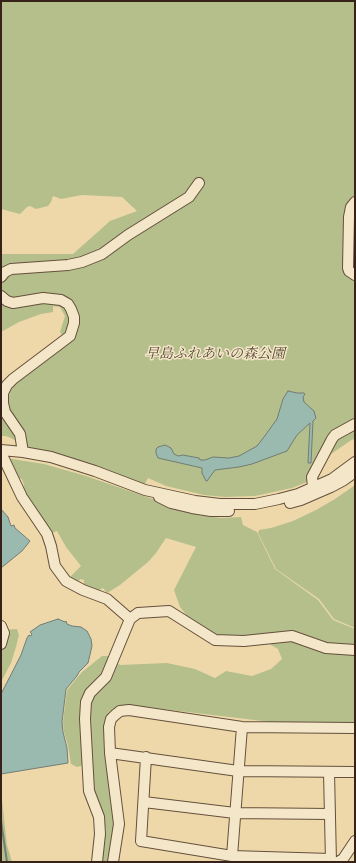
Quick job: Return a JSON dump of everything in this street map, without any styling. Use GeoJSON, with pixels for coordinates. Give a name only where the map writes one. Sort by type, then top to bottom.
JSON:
{"type":"FeatureCollection","features":[{"type":"Feature","properties":{"kind":"street"},"geometry":{"type":"LineString","coordinates":[[1,277],[5,272],[11,269],[68,265],[82,262],[102,254],[128,235],[189,197],[199,184]]}},
{"type":"Feature","properties":{"kind":"street"},"geometry":{"type":"LineString","coordinates":[[355,202],[351,207],[349,216],[348,268],[349,271],[355,275]]}},
{"type":"Feature","properties":{"kind":"street"},"geometry":{"type":"LineString","coordinates":[[1,296],[10,302],[17,303],[43,298],[61,300],[68,304],[74,316],[74,323],[70,336],[13,379],[7,385],[3,393],[5,412],[20,434],[23,452]]}},
{"type":"Feature","properties":{"kind":"street"},"geometry":{"type":"LineString","coordinates":[[313,487],[312,477],[332,439],[335,435],[355,424]]}},
{"type":"Feature","properties":{"kind":"street"},"geometry":{"type":"LineString","coordinates":[[130,619],[107,599],[83,590],[66,581],[55,566],[47,534],[22,497],[2,453],[23,452],[51,457],[95,471],[145,490],[172,503],[210,511],[268,508],[301,500],[338,484],[355,472]]}},
{"type":"Feature","properties":{"kind":"street"},"geometry":{"type":"LineString","coordinates":[[145,490],[194,501],[234,505],[254,504],[279,500],[298,494],[332,479],[355,462]]}},
{"type":"Feature","properties":{"kind":"street"},"geometry":{"type":"LineString","coordinates":[[97,862],[100,834],[99,818],[89,791],[85,719],[86,702],[90,693],[106,678],[130,619],[138,613],[169,611],[215,640],[244,641],[292,636],[326,648],[355,650]]}},
{"type":"Feature","properties":{"kind":"street"},"geometry":{"type":"LineString","coordinates":[[1,626],[4,633],[1,644]]}},
{"type":"Feature","properties":{"kind":"street"},"geometry":{"type":"LineString","coordinates":[[113,862],[119,824],[108,726],[111,719],[120,712],[129,710],[242,727],[355,728]]}},
{"type":"Feature","properties":{"kind":"street"},"geometry":{"type":"LineString","coordinates":[[232,856],[242,727]]}},
{"type":"Feature","properties":{"kind":"street"},"geometry":{"type":"LineString","coordinates":[[110,753],[238,771],[355,772]]}},
{"type":"Feature","properties":{"kind":"street"},"geometry":{"type":"LineString","coordinates":[[146,757],[141,841],[232,856],[334,861],[343,859],[355,841]]}},
{"type":"Feature","properties":{"kind":"street"},"geometry":{"type":"LineString","coordinates":[[329,772],[330,814],[334,861]]}},
{"type":"Feature","properties":{"kind":"street"},"geometry":{"type":"LineString","coordinates":[[144,802],[235,813],[330,814]]}},
{"type":"Feature","properties":{"kind":"green space","name":"早島ふれあいの森公園"},"geometry":{"type":"Polygon","coordinates":[[[1,1],[355,1],[355,442],[353,439],[331,454],[317,473],[317,478],[292,488],[255,496],[225,497],[204,495],[166,486],[148,478],[144,486],[28,448],[8,406],[10,392],[15,384],[69,344],[60,332],[65,316],[60,307],[53,306],[53,312],[41,314],[19,322],[1,332],[1,254],[73,254],[110,221],[137,211],[122,197],[82,195],[61,199],[53,196],[48,206],[36,209],[30,206],[20,214],[1,209],[1,1]]]}},
{"type":"Feature","properties":{"kind":"green space"},"geometry":{"type":"Polygon","coordinates":[[[1,411],[16,435],[15,440],[6,436],[1,436],[1,411]]]}},
{"type":"Feature","properties":{"kind":"green space"},"geometry":{"type":"Polygon","coordinates":[[[6,458],[44,464],[86,476],[199,515],[221,518],[241,517],[243,525],[257,532],[275,569],[318,600],[333,620],[355,629],[355,722],[271,722],[137,706],[122,706],[113,709],[109,712],[105,719],[105,731],[115,825],[110,862],[101,862],[106,830],[93,786],[84,765],[77,767],[71,764],[63,722],[67,690],[82,672],[102,656],[109,656],[120,665],[167,663],[195,669],[215,678],[226,671],[252,676],[271,669],[282,659],[278,649],[259,638],[218,635],[191,621],[180,607],[174,590],[196,547],[166,538],[148,562],[120,585],[107,593],[103,588],[96,592],[84,587],[84,580],[81,579],[75,583],[68,579],[81,566],[66,547],[57,531],[49,534],[21,492],[24,485],[22,479],[17,478],[6,458]]]}},
{"type":"Feature","properties":{"kind":"green space"},"geometry":{"type":"Polygon","coordinates":[[[355,485],[355,628],[334,619],[319,599],[276,569],[258,533],[259,530],[293,521],[316,510],[355,485]]]}},
{"type":"Feature","properties":{"kind":"green space"},"geometry":{"type":"Polygon","coordinates":[[[17,629],[19,635],[16,647],[11,663],[1,682],[1,630],[17,629]]]}},
{"type":"Feature","properties":{"kind":"green space"},"geometry":{"type":"Polygon","coordinates":[[[1,791],[7,845],[12,862],[1,862],[1,791]]]}},
{"type":"Feature","properties":{"kind":"water"},"geometry":{"type":"Polygon","coordinates":[[[288,391],[304,393],[304,402],[314,411],[316,418],[313,421],[311,463],[308,463],[310,423],[297,435],[287,451],[252,464],[215,470],[207,481],[202,473],[202,468],[158,458],[156,449],[165,445],[171,448],[174,454],[178,456],[183,455],[199,458],[200,460],[213,457],[229,458],[239,456],[257,446],[264,437],[277,419],[283,399],[288,391]]]}},
{"type":"Feature","properties":{"kind":"water"},"geometry":{"type":"Polygon","coordinates":[[[1,509],[8,517],[11,526],[14,525],[15,528],[30,541],[22,551],[1,568],[1,509]]]}},
{"type":"Feature","properties":{"kind":"water"},"geometry":{"type":"Polygon","coordinates":[[[58,619],[65,622],[66,621],[67,624],[72,626],[81,627],[87,631],[91,639],[92,646],[88,663],[66,689],[62,722],[68,763],[1,774],[1,694],[21,655],[27,638],[32,634],[30,632],[40,625],[58,619]]]}},
{"type":"Feature","properties":{"kind":"waterway"},"geometry":{"type":"LineString","coordinates":[[1,821],[7,862]]}}]}
